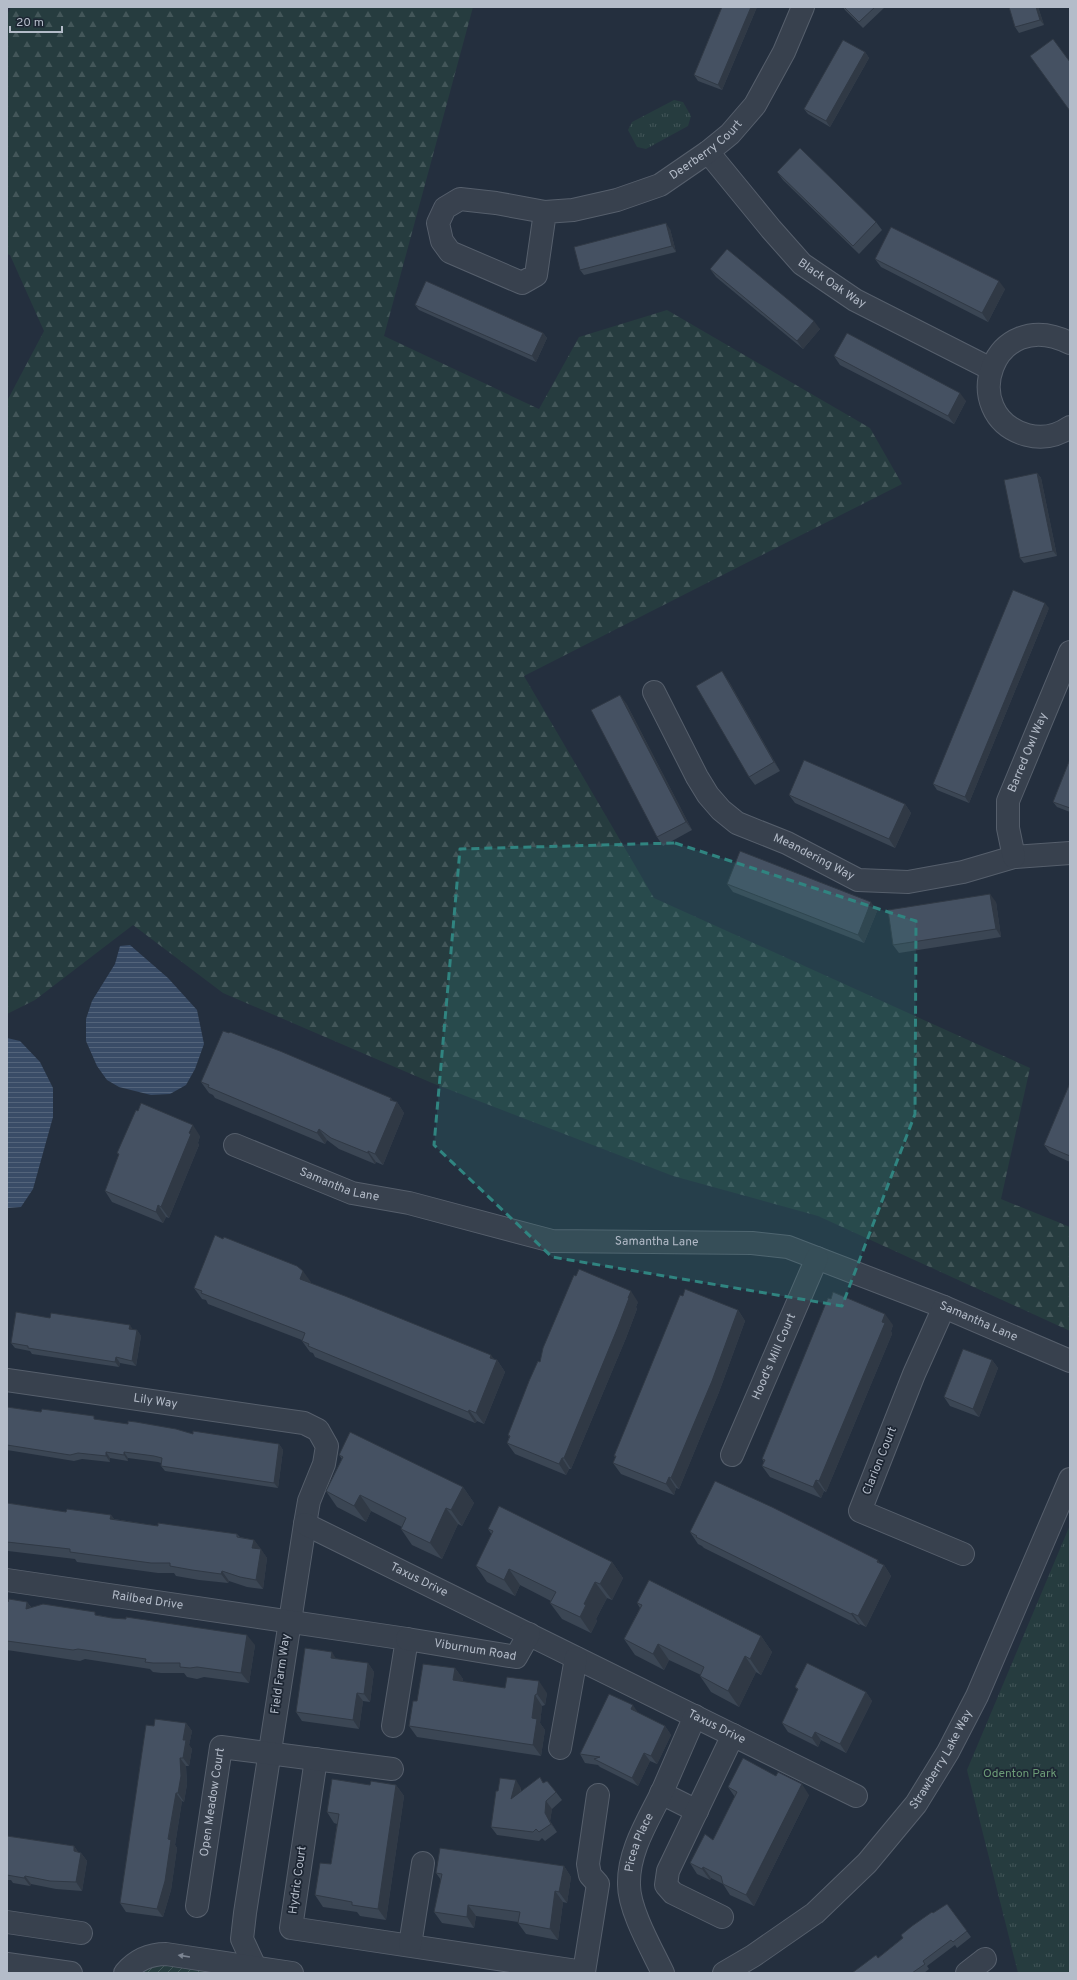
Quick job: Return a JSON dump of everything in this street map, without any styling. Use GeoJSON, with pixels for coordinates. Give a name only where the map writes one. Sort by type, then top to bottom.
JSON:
{"type":"FeatureCollection","features":[{"type":"Feature","properties":{"kind":"street","name":"Deerberry Court"},"geometry":{"type":"LineString","coordinates":[[545,212],[536,276],[522,283],[450,252],[442,241],[438,223],[445,208],[460,199],[496,203],[545,212],[573,210],[618,200],[660,185],[708,152],[730,134],[755,105],[784,52],[803,7]]}},
{"type":"Feature","properties":{"kind":"street","name":"Black Oak Way"},"geometry":{"type":"LineString","coordinates":[[708,152],[771,229],[802,264],[855,300],[991,369]]}},
{"type":"Feature","properties":{"kind":"street"},"geometry":{"type":"LineString","coordinates":[[1067,436],[1034,437],[1018,432],[1005,424],[993,408],[989,392],[991,369],[1000,352],[1008,344],[1025,336],[1040,334],[1058,337],[1070,343]]}},
{"type":"Feature","properties":{"kind":"street","name":"Barred Owl Way"},"geometry":{"type":"LineString","coordinates":[[1014,858],[1008,828],[1008,801],[1070,652]]}},
{"type":"Feature","properties":{"kind":"street","name":"Meandering Way"},"geometry":{"type":"LineString","coordinates":[[654,692],[697,778],[708,795],[721,810],[737,823],[787,843],[858,880],[908,882],[963,872],[1014,858],[1070,852]]}},
{"type":"Feature","properties":{"kind":"street","name":"Samantha Lane"},"geometry":{"type":"LineString","coordinates":[[235,1145],[352,1193],[409,1203],[552,1241],[752,1243],[788,1247],[944,1307],[1070,1361]]}},
{"type":"Feature","properties":{"kind":"street","name":"Hood's Mill Court"},"geometry":{"type":"LineString","coordinates":[[732,1455],[817,1258]]}},
{"type":"Feature","properties":{"kind":"street","name":"Clarion Court"},"geometry":{"type":"LineString","coordinates":[[944,1307],[914,1374],[860,1511],[963,1554]]}},
{"type":"Feature","properties":{"kind":"street","name":"Lily Way"},"geometry":{"type":"LineString","coordinates":[[7,1380],[304,1423]]}},
{"type":"Feature","properties":{"kind":"street","name":"Field Farm Way"},"geometry":{"type":"LineString","coordinates":[[242,1939],[289,1620],[305,1524],[309,1501],[324,1464],[326,1446],[318,1430],[304,1423]]}},
{"type":"Feature","properties":{"kind":"street","name":"Strawberry Lake Way"},"geometry":{"type":"LineString","coordinates":[[724,1973],[753,1956],[816,1914],[867,1863],[916,1804],[948,1752],[977,1696],[1070,1479]]}},
{"type":"Feature","properties":{"kind":"street","name":"Taxus Drive"},"geometry":{"type":"LineString","coordinates":[[305,1524],[856,1796]]}},
{"type":"Feature","properties":{"kind":"street","name":"Railbed Drive"},"geometry":{"type":"LineString","coordinates":[[7,1580],[289,1620]]}},
{"type":"Feature","properties":{"kind":"street","name":"Viburnum Road"},"geometry":{"type":"LineString","coordinates":[[289,1620],[516,1657],[529,1634]]}},
{"type":"Feature","properties":{"kind":"street"},"geometry":{"type":"LineString","coordinates":[[393,1726],[407,1639]]}},
{"type":"Feature","properties":{"kind":"street"},"geometry":{"type":"LineString","coordinates":[[560,1748],[576,1658]]}},
{"type":"Feature","properties":{"kind":"street","name":"Picea Place"},"geometry":{"type":"LineString","coordinates":[[663,1973],[631,1902],[628,1885],[633,1856],[645,1822],[661,1793],[694,1716]]}},
{"type":"Feature","properties":{"kind":"street"},"geometry":{"type":"LineString","coordinates":[[722,1916],[673,1893],[666,1885],[668,1871],[733,1735]]}},
{"type":"Feature","properties":{"kind":"street","name":"Open Meadow Court"},"geometry":{"type":"LineString","coordinates":[[197,1906],[221,1747],[270,1752]]}},
{"type":"Feature","properties":{"kind":"street"},"geometry":{"type":"LineString","coordinates":[[270,1752],[392,1769]]}},
{"type":"Feature","properties":{"kind":"street","name":"Hydric Court"},"geometry":{"type":"LineString","coordinates":[[316,1759],[291,1928],[584,1972],[598,1884]]}},
{"type":"Feature","properties":{"kind":"street"},"geometry":{"type":"LineString","coordinates":[[661,1793],[697,1812]]}},
{"type":"Feature","properties":{"kind":"street"},"geometry":{"type":"LineString","coordinates":[[598,1795],[588,1864],[590,1875],[598,1884],[628,1885]]}},
{"type":"Feature","properties":{"kind":"street"},"geometry":{"type":"LineString","coordinates":[[410,1945],[423,1863]]}},
{"type":"Feature","properties":{"kind":"street"},"geometry":{"type":"LineString","coordinates":[[7,1922],[81,1933]]}},
{"type":"Feature","properties":{"kind":"street"},"geometry":{"type":"LineString","coordinates":[[222,1962],[242,1939],[255,1967]]}},
{"type":"Feature","properties":{"kind":"street"},"geometry":{"type":"LineString","coordinates":[[125,1973],[137,1962],[154,1954],[166,1954],[292,1973]]}},
{"type":"Feature","properties":{"kind":"street"},"geometry":{"type":"LineString","coordinates":[[966,1973],[985,1959]]}},
{"type":"Feature","properties":{"kind":"street"},"geometry":{"type":"LineString","coordinates":[[7,1964],[71,1973]]}},
{"type":"Feature","properties":{"kind":"highlighted area"},"geometry":{"type":"Polygon","coordinates":[[[675,843],[916,921],[915,1114],[842,1306],[552,1257],[434,1145],[460,849],[675,843]]]}},
{"type":"Feature","properties":{"kind":"green space"},"geometry":{"type":"Polygon","coordinates":[[[11,7],[473,7],[384,336],[539,409],[579,337],[667,310],[870,428],[902,484],[524,676],[654,898],[1030,1068],[1001,1199],[1070,1227],[1070,1331],[818,1216],[673,1176],[432,1083],[223,993],[133,925],[35,1000],[7,1014],[7,401],[44,331],[10,255],[7,254],[7,15],[11,7]]]}},
{"type":"Feature","properties":{"kind":"green space"},"geometry":{"type":"Polygon","coordinates":[[[674,100],[683,102],[691,116],[688,126],[646,149],[637,147],[628,130],[632,122],[674,100]]]}},
{"type":"Feature","properties":{"kind":"green space","name":"Odenton Park"},"geometry":{"type":"Polygon","coordinates":[[[1070,1525],[1070,1973],[1018,1973],[967,1770],[1070,1525]]]}},
{"type":"Feature","properties":{"kind":"green space"},"geometry":{"type":"Polygon","coordinates":[[[153,1963],[238,1973],[136,1973],[153,1963]]]}},
{"type":"Feature","properties":{"kind":"water"},"geometry":{"type":"Polygon","coordinates":[[[130,945],[168,978],[197,1010],[204,1044],[195,1069],[186,1085],[170,1094],[151,1095],[119,1087],[107,1080],[97,1066],[86,1041],[86,1019],[92,1001],[115,964],[120,946],[130,945]]]}},
{"type":"Feature","properties":{"kind":"water"},"geometry":{"type":"Polygon","coordinates":[[[7,1038],[20,1041],[40,1062],[53,1088],[53,1117],[33,1189],[21,1207],[7,1208],[7,1038]]]}},
{"type":"Feature","properties":{"kind":"building"},"geometry":{"type":"Polygon","coordinates":[[[722,7],[751,7],[718,85],[694,75],[722,7]]]}},
{"type":"Feature","properties":{"kind":"building"},"geometry":{"type":"Polygon","coordinates":[[[844,7],[875,7],[859,22],[844,7]]]}},
{"type":"Feature","properties":{"kind":"building"},"geometry":{"type":"Polygon","coordinates":[[[1009,7],[1036,7],[1040,20],[1015,27],[1009,7]]]}},
{"type":"Feature","properties":{"kind":"building"},"geometry":{"type":"Polygon","coordinates":[[[1053,39],[1070,62],[1070,111],[1030,56],[1053,39]]]}},
{"type":"Feature","properties":{"kind":"building"},"geometry":{"type":"Polygon","coordinates":[[[843,40],[865,52],[826,121],[804,109],[843,40]]]}},
{"type":"Feature","properties":{"kind":"building"},"geometry":{"type":"Polygon","coordinates":[[[800,148],[876,222],[853,246],[777,172],[800,148]]]}},
{"type":"Feature","properties":{"kind":"building"},"geometry":{"type":"Polygon","coordinates":[[[666,223],[672,246],[580,270],[574,247],[666,223]]]}},
{"type":"Feature","properties":{"kind":"building"},"geometry":{"type":"Polygon","coordinates":[[[891,227],[999,281],[982,313],[875,259],[891,227]]]}},
{"type":"Feature","properties":{"kind":"building"},"geometry":{"type":"Polygon","coordinates":[[[727,249],[814,321],[797,341],[710,269],[727,249]]]}},
{"type":"Feature","properties":{"kind":"building"},"geometry":{"type":"Polygon","coordinates":[[[426,281],[543,333],[532,356],[415,305],[426,281]]]}},
{"type":"Feature","properties":{"kind":"building"},"geometry":{"type":"Polygon","coordinates":[[[847,333],[960,393],[948,416],[834,356],[847,333]]]}},
{"type":"Feature","properties":{"kind":"building"},"geometry":{"type":"Polygon","coordinates":[[[1037,473],[1053,551],[1020,558],[1004,480],[1037,473]]]}},
{"type":"Feature","properties":{"kind":"building"},"geometry":{"type":"Polygon","coordinates":[[[1013,590],[1045,603],[965,797],[933,784],[1013,590]]]}},
{"type":"Feature","properties":{"kind":"building"},"geometry":{"type":"Polygon","coordinates":[[[722,671],[774,762],[749,777],[696,686],[722,671]]]}},
{"type":"Feature","properties":{"kind":"building"},"geometry":{"type":"Polygon","coordinates":[[[620,695],[686,822],[657,837],[591,710],[620,695]]]}},
{"type":"Feature","properties":{"kind":"building"},"geometry":{"type":"Polygon","coordinates":[[[1070,759],[1070,808],[1053,802],[1070,759]]]}},
{"type":"Feature","properties":{"kind":"building"},"geometry":{"type":"Polygon","coordinates":[[[804,760],[905,804],[889,839],[789,795],[804,760]]]}},
{"type":"Feature","properties":{"kind":"building"},"geometry":{"type":"Polygon","coordinates":[[[740,851],[871,902],[858,935],[727,884],[740,851]]]}},
{"type":"Feature","properties":{"kind":"building"},"geometry":{"type":"Polygon","coordinates":[[[990,894],[996,929],[893,945],[888,910],[990,894]]]}},
{"type":"Feature","properties":{"kind":"building"},"geometry":{"type":"Polygon","coordinates":[[[223,1031],[230,1032],[280,1051],[391,1098],[390,1100],[397,1102],[375,1154],[368,1151],[368,1153],[331,1138],[319,1129],[317,1133],[208,1087],[209,1085],[201,1082],[223,1031]]]}},
{"type":"Feature","properties":{"kind":"building"},"geometry":{"type":"Polygon","coordinates":[[[1070,1083],[1070,1156],[1044,1145],[1070,1083]]]}},
{"type":"Feature","properties":{"kind":"building"},"geometry":{"type":"Polygon","coordinates":[[[141,1103],[193,1125],[189,1133],[191,1134],[161,1207],[158,1205],[156,1212],[105,1191],[119,1154],[117,1153],[136,1110],[138,1111],[141,1103]]]}},
{"type":"Feature","properties":{"kind":"building"},"geometry":{"type":"Polygon","coordinates":[[[215,1235],[223,1239],[224,1237],[297,1266],[303,1271],[300,1279],[491,1355],[490,1358],[497,1360],[476,1413],[469,1410],[468,1412],[308,1346],[309,1344],[302,1341],[305,1333],[201,1293],[202,1291],[194,1288],[215,1235]]]}},
{"type":"Feature","properties":{"kind":"building"},"geometry":{"type":"Polygon","coordinates":[[[579,1269],[631,1291],[618,1327],[564,1458],[562,1458],[559,1464],[507,1443],[510,1436],[508,1435],[529,1381],[538,1361],[540,1362],[543,1348],[574,1275],[576,1276],[579,1269]]]}},
{"type":"Feature","properties":{"kind":"building"},"geometry":{"type":"Polygon","coordinates":[[[685,1289],[738,1310],[712,1381],[671,1478],[669,1477],[666,1484],[613,1463],[616,1456],[614,1456],[680,1295],[683,1296],[685,1289]]]}},
{"type":"Feature","properties":{"kind":"building"},"geometry":{"type":"Polygon","coordinates":[[[833,1292],[885,1314],[882,1322],[885,1323],[819,1481],[816,1480],[813,1487],[762,1466],[765,1460],[762,1459],[828,1298],[831,1299],[833,1292]]]}},
{"type":"Feature","properties":{"kind":"building"},"geometry":{"type":"Polygon","coordinates":[[[16,1312],[50,1318],[51,1313],[130,1325],[129,1329],[137,1330],[132,1361],[116,1357],[115,1362],[28,1348],[28,1346],[11,1343],[16,1312]]]}},
{"type":"Feature","properties":{"kind":"building"},"geometry":{"type":"Polygon","coordinates":[[[963,1349],[992,1360],[973,1409],[944,1397],[963,1349]]]}},
{"type":"Feature","properties":{"kind":"building"},"geometry":{"type":"Polygon","coordinates":[[[7,1407],[41,1412],[42,1409],[94,1416],[94,1419],[128,1424],[128,1421],[136,1422],[176,1429],[193,1434],[193,1431],[279,1444],[274,1483],[161,1466],[162,1458],[154,1456],[124,1452],[124,1455],[106,1452],[106,1456],[78,1453],[70,1455],[7,1445],[7,1407]]]}},
{"type":"Feature","properties":{"kind":"building"},"geometry":{"type":"Polygon","coordinates":[[[350,1432],[463,1487],[451,1510],[446,1508],[430,1543],[401,1529],[406,1518],[360,1495],[354,1506],[326,1491],[343,1457],[339,1455],[350,1432]]]}},
{"type":"Feature","properties":{"kind":"building"},"geometry":{"type":"Polygon","coordinates":[[[715,1481],[772,1507],[878,1560],[877,1562],[884,1565],[858,1616],[852,1613],[851,1614],[696,1537],[697,1536],[690,1532],[715,1481]]]}},
{"type":"Feature","properties":{"kind":"building"},"geometry":{"type":"Polygon","coordinates":[[[7,1503],[66,1512],[67,1509],[111,1515],[110,1519],[158,1526],[158,1523],[237,1534],[237,1537],[254,1540],[252,1548],[261,1549],[256,1580],[222,1571],[221,1574],[170,1566],[170,1563],[151,1563],[70,1552],[70,1549],[7,1542],[7,1503]]]}},
{"type":"Feature","properties":{"kind":"building"},"geometry":{"type":"Polygon","coordinates":[[[499,1506],[612,1562],[600,1584],[595,1582],[584,1604],[586,1605],[580,1617],[550,1603],[556,1592],[509,1569],[504,1580],[476,1566],[493,1531],[488,1529],[499,1506]]]}},
{"type":"Feature","properties":{"kind":"building"},"geometry":{"type":"Polygon","coordinates":[[[649,1580],[761,1636],[750,1659],[745,1656],[728,1691],[700,1676],[704,1667],[658,1644],[653,1654],[624,1639],[642,1605],[637,1603],[649,1580]]]}},
{"type":"Feature","properties":{"kind":"building"},"geometry":{"type":"Polygon","coordinates":[[[9,1599],[27,1602],[26,1609],[43,1604],[95,1612],[95,1615],[112,1618],[126,1619],[126,1617],[247,1635],[241,1673],[197,1667],[180,1667],[180,1663],[145,1662],[146,1659],[7,1641],[7,1602],[9,1599]]]}},
{"type":"Feature","properties":{"kind":"building"},"geometry":{"type":"Polygon","coordinates":[[[305,1648],[332,1652],[331,1658],[368,1663],[364,1694],[357,1693],[353,1720],[296,1712],[305,1648]]]}},
{"type":"Feature","properties":{"kind":"building"},"geometry":{"type":"Polygon","coordinates":[[[807,1663],[866,1692],[840,1744],[815,1732],[812,1738],[782,1723],[798,1689],[795,1687],[807,1663]]]}},
{"type":"Feature","properties":{"kind":"building"},"geometry":{"type":"Polygon","coordinates":[[[423,1664],[455,1668],[453,1680],[505,1688],[507,1677],[539,1681],[537,1694],[535,1695],[532,1718],[537,1719],[533,1745],[409,1726],[413,1701],[417,1701],[423,1664]]]}},
{"type":"Feature","properties":{"kind":"building"},"geometry":{"type":"Polygon","coordinates":[[[609,1694],[633,1705],[631,1709],[665,1726],[651,1756],[644,1753],[632,1778],[594,1759],[600,1757],[580,1754],[609,1694]]]}},
{"type":"Feature","properties":{"kind":"building"},"geometry":{"type":"Polygon","coordinates":[[[155,1719],[186,1723],[183,1740],[186,1740],[183,1758],[180,1758],[181,1776],[178,1793],[176,1793],[168,1839],[171,1840],[165,1881],[157,1909],[120,1903],[146,1725],[154,1726],[155,1719]]]}},
{"type":"Feature","properties":{"kind":"building"},"geometry":{"type":"Polygon","coordinates":[[[743,1758],[776,1776],[778,1772],[802,1784],[746,1895],[723,1884],[721,1876],[703,1867],[702,1869],[690,1863],[705,1834],[713,1840],[737,1792],[728,1787],[743,1758]]]}},
{"type":"Feature","properties":{"kind":"building"},"geometry":{"type":"Polygon","coordinates":[[[540,1777],[543,1783],[547,1781],[556,1792],[546,1801],[545,1813],[551,1824],[539,1832],[536,1829],[533,1832],[491,1827],[496,1791],[498,1791],[500,1778],[516,1780],[511,1799],[540,1777]]]}},
{"type":"Feature","properties":{"kind":"building"},"geometry":{"type":"Polygon","coordinates":[[[332,1779],[370,1785],[371,1781],[396,1785],[378,1909],[352,1905],[352,1902],[315,1895],[320,1863],[331,1864],[339,1814],[327,1812],[332,1779]]]}},
{"type":"Feature","properties":{"kind":"building"},"geometry":{"type":"Polygon","coordinates":[[[7,1836],[74,1846],[74,1851],[81,1853],[76,1882],[50,1881],[25,1876],[24,1878],[7,1875],[7,1836]]]}},
{"type":"Feature","properties":{"kind":"building"},"geometry":{"type":"Polygon","coordinates":[[[440,1848],[564,1866],[559,1892],[555,1891],[550,1929],[518,1923],[520,1912],[468,1905],[467,1917],[434,1912],[442,1874],[436,1873],[440,1848]]]}},
{"type":"Feature","properties":{"kind":"building"},"geometry":{"type":"Polygon","coordinates":[[[947,1904],[967,1931],[953,1942],[951,1940],[923,1961],[925,1964],[912,1973],[852,1973],[876,1955],[878,1958],[903,1938],[901,1935],[912,1926],[932,1912],[933,1913],[947,1904]]]}}]}
